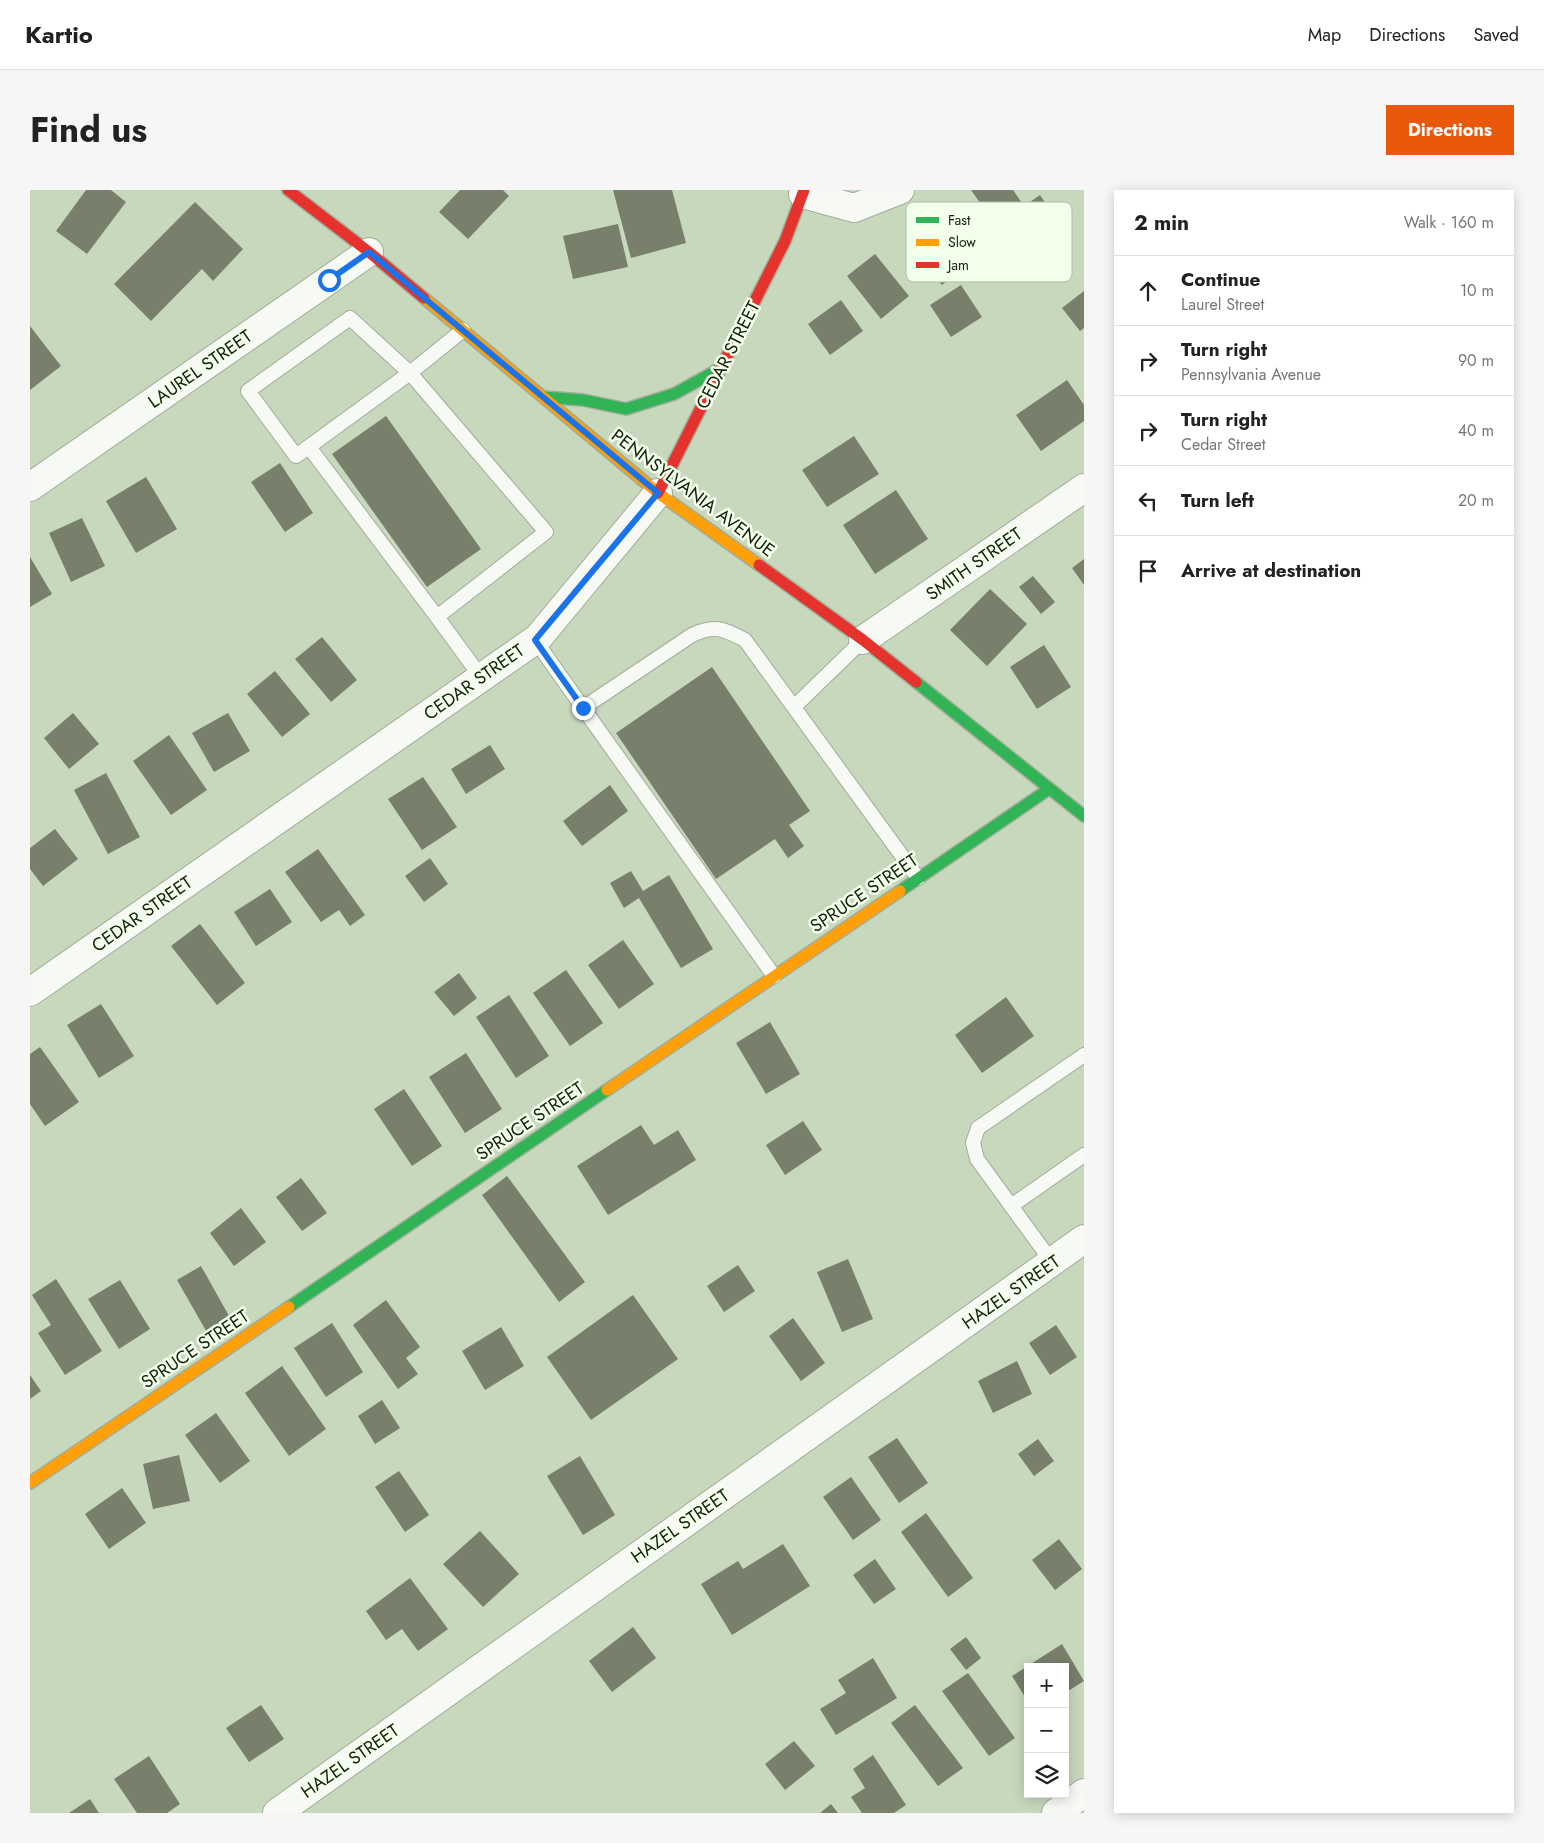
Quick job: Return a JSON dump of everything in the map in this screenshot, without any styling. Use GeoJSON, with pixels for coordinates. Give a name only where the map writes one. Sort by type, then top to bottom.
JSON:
{"type":"FeatureCollection","features":[{"type":"Feature","properties":{"kind":"main road","name":"PENNSYLVANIA AVENUE"},"geometry":{"type":"LineString","coordinates":[[288,190],[369,252],[658,493],[863,640],[1084,816]]}},
{"type":"Feature","properties":{"kind":"main road","name":"CEDAR STREET"},"geometry":{"type":"LineString","coordinates":[[658,493],[785,242],[804,192]]}},
{"type":"Feature","properties":{"kind":"main road"},"geometry":{"type":"LineString","coordinates":[[543,397],[583,400],[626,408],[674,394],[723,367]]}},
{"type":"Feature","properties":{"kind":"main road","name":"SPRUCE STREET"},"geometry":{"type":"LineString","coordinates":[[30,1483],[1049,789]]}},
{"type":"Feature","properties":{"kind":"street"},"geometry":{"type":"LineString","coordinates":[[804,192],[854,208],[900,190]]}},
{"type":"Feature","properties":{"kind":"street","name":"LAUREL STREET"},"geometry":{"type":"LineString","coordinates":[[30,487],[369,252]]}},
{"type":"Feature","properties":{"kind":"street","name":"SMITH STREET"},"geometry":{"type":"LineString","coordinates":[[863,640],[1084,488]]}},
{"type":"Feature","properties":{"kind":"street","name":"CEDAR STREET"},"geometry":{"type":"LineString","coordinates":[[30,992],[535,640],[658,493]]}},
{"type":"Feature","properties":{"kind":"street","name":"HAZEL STREET"},"geometry":{"type":"LineString","coordinates":[[277,1813],[1084,1239]]}},
{"type":"Feature","properties":{"kind":"street"},"geometry":{"type":"LineString","coordinates":[[1056,1813],[1084,1793]]}},
{"type":"Feature","properties":{"kind":"lane"},"geometry":{"type":"LineString","coordinates":[[437,617],[546,532],[410,373],[350,318],[248,391],[296,456],[410,373],[463,330]]}},
{"type":"Feature","properties":{"kind":"lane"},"geometry":{"type":"LineString","coordinates":[[309,447],[481,677]]}},
{"type":"Feature","properties":{"kind":"lane"},"geometry":{"type":"LineString","coordinates":[[583,708],[692,635],[706,628],[723,629],[745,640],[918,878]]}},
{"type":"Feature","properties":{"kind":"lane"},"geometry":{"type":"LineString","coordinates":[[535,640],[774,976]]}},
{"type":"Feature","properties":{"kind":"lane"},"geometry":{"type":"LineString","coordinates":[[794,707],[863,640]]}},
{"type":"Feature","properties":{"kind":"lane"},"geometry":{"type":"LineString","coordinates":[[1052,1262],[977,1159],[973,1143],[978,1128],[1084,1055]]}},
{"type":"Feature","properties":{"kind":"lane"},"geometry":{"type":"LineString","coordinates":[[1011,1206],[1084,1155]]}},
{"type":"Feature","properties":{"kind":"building"},"geometry":{"type":"Polygon","coordinates":[[[86,190],[111,190],[126,202],[87,254],[56,231],[86,190]]]}},
{"type":"Feature","properties":{"kind":"building"},"geometry":{"type":"Polygon","coordinates":[[[460,190],[503,190],[509,196],[468,239],[439,212],[460,190]]]}},
{"type":"Feature","properties":{"kind":"building"},"geometry":{"type":"Polygon","coordinates":[[[613,190],[672,190],[686,243],[631,258],[613,190]]]}},
{"type":"Feature","properties":{"kind":"building"},"geometry":{"type":"Polygon","coordinates":[[[971,190],[1013,190],[1021,202],[979,202],[971,190]]]}},
{"type":"Feature","properties":{"kind":"building"},"geometry":{"type":"Polygon","coordinates":[[[1040,195],[1045,202],[1030,202],[1040,195]]]}},
{"type":"Feature","properties":{"kind":"building"},"geometry":{"type":"Polygon","coordinates":[[[195,202],[243,249],[213,281],[202,269],[151,321],[114,284],[195,202]]]}},
{"type":"Feature","properties":{"kind":"building"},"geometry":{"type":"Polygon","coordinates":[[[618,224],[628,267],[573,279],[563,236],[618,224]]]}},
{"type":"Feature","properties":{"kind":"building"},"geometry":{"type":"Polygon","coordinates":[[[875,254],[909,296],[881,319],[847,276],[875,254]]]}},
{"type":"Feature","properties":{"kind":"building"},"geometry":{"type":"Polygon","coordinates":[[[961,285],[982,317],[951,337],[930,305],[961,285]]]}},
{"type":"Feature","properties":{"kind":"building"},"geometry":{"type":"Polygon","coordinates":[[[1084,291],[1084,328],[1080,331],[1062,308],[1084,291]]]}},
{"type":"Feature","properties":{"kind":"building"},"geometry":{"type":"Polygon","coordinates":[[[841,300],[863,331],[830,355],[808,324],[841,300]]]}},
{"type":"Feature","properties":{"kind":"building"},"geometry":{"type":"Polygon","coordinates":[[[30,326],[61,366],[30,390],[30,326]]]}},
{"type":"Feature","properties":{"kind":"building"},"geometry":{"type":"Polygon","coordinates":[[[1067,380],[1084,405],[1084,421],[1041,451],[1016,415],[1067,380]]]}},
{"type":"Feature","properties":{"kind":"building"},"geometry":{"type":"Polygon","coordinates":[[[386,416],[481,549],[427,587],[332,454],[386,416]]]}},
{"type":"Feature","properties":{"kind":"building"},"geometry":{"type":"Polygon","coordinates":[[[854,436],[879,474],[827,507],[802,470],[854,436]]]}},
{"type":"Feature","properties":{"kind":"building"},"geometry":{"type":"Polygon","coordinates":[[[280,463],[313,513],[285,532],[251,482],[280,463]]]}},
{"type":"Feature","properties":{"kind":"building"},"geometry":{"type":"Polygon","coordinates":[[[146,477],[177,529],[136,553],[106,501],[146,477]]]}},
{"type":"Feature","properties":{"kind":"building"},"geometry":{"type":"Polygon","coordinates":[[[896,490],[928,539],[875,574],[843,525],[896,490]]]}},
{"type":"Feature","properties":{"kind":"building"},"geometry":{"type":"Polygon","coordinates":[[[82,518],[105,566],[71,582],[49,533],[82,518]]]}},
{"type":"Feature","properties":{"kind":"building"},"geometry":{"type":"Polygon","coordinates":[[[30,557],[52,594],[30,607],[30,557]]]}},
{"type":"Feature","properties":{"kind":"building"},"geometry":{"type":"Polygon","coordinates":[[[1084,559],[1084,585],[1072,568],[1084,559]]]}},
{"type":"Feature","properties":{"kind":"building"},"geometry":{"type":"Polygon","coordinates":[[[1033,576],[1055,602],[1041,614],[1019,587],[1033,576]]]}},
{"type":"Feature","properties":{"kind":"building"},"geometry":{"type":"Polygon","coordinates":[[[990,589],[1027,624],[987,666],[950,630],[990,589]]]}},
{"type":"Feature","properties":{"kind":"building"},"geometry":{"type":"Polygon","coordinates":[[[322,637],[357,680],[331,702],[295,659],[322,637]]]}},
{"type":"Feature","properties":{"kind":"building"},"geometry":{"type":"Polygon","coordinates":[[[1044,645],[1071,687],[1037,709],[1010,667],[1044,645]]]}},
{"type":"Feature","properties":{"kind":"building"},"geometry":{"type":"Polygon","coordinates":[[[712,667],[810,811],[789,825],[804,846],[788,858],[775,839],[716,879],[616,733],[712,667]]]}},
{"type":"Feature","properties":{"kind":"building"},"geometry":{"type":"Polygon","coordinates":[[[275,671],[310,714],[282,737],[247,694],[275,671]]]}},
{"type":"Feature","properties":{"kind":"building"},"geometry":{"type":"Polygon","coordinates":[[[73,713],[99,744],[69,769],[44,738],[73,713]]]}},
{"type":"Feature","properties":{"kind":"building"},"geometry":{"type":"Polygon","coordinates":[[[228,713],[250,751],[214,772],[192,733],[228,713]]]}},
{"type":"Feature","properties":{"kind":"building"},"geometry":{"type":"Polygon","coordinates":[[[169,735],[207,790],[171,815],[133,761],[169,735]]]}},
{"type":"Feature","properties":{"kind":"building"},"geometry":{"type":"Polygon","coordinates":[[[490,745],[505,769],[466,794],[451,769],[490,745]]]}},
{"type":"Feature","properties":{"kind":"building"},"geometry":{"type":"Polygon","coordinates":[[[106,773],[140,837],[108,854],[74,790],[106,773]]]}},
{"type":"Feature","properties":{"kind":"building"},"geometry":{"type":"Polygon","coordinates":[[[423,777],[457,827],[422,850],[388,799],[423,777]]]}},
{"type":"Feature","properties":{"kind":"building"},"geometry":{"type":"Polygon","coordinates":[[[610,785],[628,811],[582,846],[563,821],[610,785]]]}},
{"type":"Feature","properties":{"kind":"building"},"geometry":{"type":"Polygon","coordinates":[[[55,829],[78,859],[43,886],[30,869],[30,848],[55,829]]]}},
{"type":"Feature","properties":{"kind":"building"},"geometry":{"type":"Polygon","coordinates":[[[318,849],[365,915],[350,926],[339,910],[321,922],[285,872],[318,849]]]}},
{"type":"Feature","properties":{"kind":"building"},"geometry":{"type":"Polygon","coordinates":[[[430,858],[448,884],[424,902],[405,876],[430,858]]]}},
{"type":"Feature","properties":{"kind":"building"},"geometry":{"type":"Polygon","coordinates":[[[631,871],[643,891],[669,875],[713,949],[681,968],[639,898],[624,908],[610,883],[631,871]]]}},
{"type":"Feature","properties":{"kind":"building"},"geometry":{"type":"Polygon","coordinates":[[[270,889],[292,922],[256,946],[234,912],[270,889]]]}},
{"type":"Feature","properties":{"kind":"building"},"geometry":{"type":"Polygon","coordinates":[[[200,924],[245,983],[217,1005],[171,946],[200,924]]]}},
{"type":"Feature","properties":{"kind":"building"},"geometry":{"type":"Polygon","coordinates":[[[623,940],[654,984],[619,1009],[588,965],[623,940]]]}},
{"type":"Feature","properties":{"kind":"building"},"geometry":{"type":"Polygon","coordinates":[[[566,970],[603,1023],[570,1046],[533,993],[566,970]]]}},
{"type":"Feature","properties":{"kind":"building"},"geometry":{"type":"Polygon","coordinates":[[[459,973],[477,998],[454,1016],[434,992],[459,973]]]}},
{"type":"Feature","properties":{"kind":"building"},"geometry":{"type":"Polygon","coordinates":[[[509,995],[549,1056],[516,1078],[476,1017],[509,995]]]}},
{"type":"Feature","properties":{"kind":"building"},"geometry":{"type":"Polygon","coordinates":[[[1006,997],[1034,1036],[982,1073],[955,1035],[1006,997]]]}},
{"type":"Feature","properties":{"kind":"building"},"geometry":{"type":"Polygon","coordinates":[[[101,1004],[134,1056],[99,1078],[67,1025],[101,1004]]]}},
{"type":"Feature","properties":{"kind":"building"},"geometry":{"type":"Polygon","coordinates":[[[770,1022],[800,1074],[766,1094],[736,1043],[770,1022]]]}},
{"type":"Feature","properties":{"kind":"building"},"geometry":{"type":"Polygon","coordinates":[[[40,1047],[79,1102],[45,1126],[30,1104],[30,1054],[40,1047]]]}},
{"type":"Feature","properties":{"kind":"building"},"geometry":{"type":"Polygon","coordinates":[[[466,1053],[502,1109],[465,1133],[429,1077],[466,1053]]]}},
{"type":"Feature","properties":{"kind":"building"},"geometry":{"type":"Polygon","coordinates":[[[404,1089],[442,1146],[412,1166],[374,1109],[404,1089]]]}},
{"type":"Feature","properties":{"kind":"building"},"geometry":{"type":"Polygon","coordinates":[[[803,1121],[822,1150],[785,1175],[766,1145],[803,1121]]]}},
{"type":"Feature","properties":{"kind":"building"},"geometry":{"type":"Polygon","coordinates":[[[641,1125],[654,1145],[678,1130],[696,1160],[608,1215],[577,1166],[641,1125]]]}},
{"type":"Feature","properties":{"kind":"building"},"geometry":{"type":"Polygon","coordinates":[[[507,1176],[585,1282],[559,1302],[482,1195],[507,1176]]]}},
{"type":"Feature","properties":{"kind":"building"},"geometry":{"type":"Polygon","coordinates":[[[301,1178],[327,1213],[302,1231],[276,1197],[301,1178]]]}},
{"type":"Feature","properties":{"kind":"building"},"geometry":{"type":"Polygon","coordinates":[[[241,1208],[266,1242],[234,1266],[210,1233],[241,1208]]]}},
{"type":"Feature","properties":{"kind":"building"},"geometry":{"type":"Polygon","coordinates":[[[848,1259],[873,1319],[842,1332],[817,1272],[848,1259]]]}},
{"type":"Feature","properties":{"kind":"building"},"geometry":{"type":"Polygon","coordinates":[[[738,1265],[755,1291],[724,1312],[707,1286],[738,1265]]]}},
{"type":"Feature","properties":{"kind":"building"},"geometry":{"type":"Polygon","coordinates":[[[201,1266],[233,1323],[209,1336],[177,1280],[201,1266]]]}},
{"type":"Feature","properties":{"kind":"building"},"geometry":{"type":"Polygon","coordinates":[[[56,1279],[102,1351],[65,1375],[38,1333],[51,1325],[32,1295],[56,1279]]]}},
{"type":"Feature","properties":{"kind":"building"},"geometry":{"type":"Polygon","coordinates":[[[120,1280],[150,1329],[119,1349],[88,1299],[120,1280]]]}},
{"type":"Feature","properties":{"kind":"building"},"geometry":{"type":"Polygon","coordinates":[[[633,1295],[678,1359],[591,1420],[547,1357],[633,1295]]]}},
{"type":"Feature","properties":{"kind":"building"},"geometry":{"type":"Polygon","coordinates":[[[386,1300],[420,1347],[406,1358],[418,1374],[398,1389],[353,1325],[386,1300]]]}},
{"type":"Feature","properties":{"kind":"building"},"geometry":{"type":"Polygon","coordinates":[[[793,1318],[825,1363],[801,1381],[769,1336],[793,1318]]]}},
{"type":"Feature","properties":{"kind":"building"},"geometry":{"type":"Polygon","coordinates":[[[332,1323],[363,1372],[326,1397],[294,1348],[332,1323]]]}},
{"type":"Feature","properties":{"kind":"building"},"geometry":{"type":"Polygon","coordinates":[[[1056,1325],[1077,1357],[1050,1375],[1029,1343],[1056,1325]]]}},
{"type":"Feature","properties":{"kind":"building"},"geometry":{"type":"Polygon","coordinates":[[[501,1327],[524,1366],[485,1390],[462,1351],[501,1327]]]}},
{"type":"Feature","properties":{"kind":"building"},"geometry":{"type":"Polygon","coordinates":[[[1017,1361],[1032,1394],[993,1413],[978,1381],[1017,1361]]]}},
{"type":"Feature","properties":{"kind":"building"},"geometry":{"type":"Polygon","coordinates":[[[282,1366],[326,1429],[289,1456],[245,1393],[282,1366]]]}},
{"type":"Feature","properties":{"kind":"building"},"geometry":{"type":"Polygon","coordinates":[[[30,1375],[41,1391],[30,1399],[30,1375]]]}},
{"type":"Feature","properties":{"kind":"building"},"geometry":{"type":"Polygon","coordinates":[[[382,1400],[400,1428],[375,1444],[358,1416],[382,1400]]]}},
{"type":"Feature","properties":{"kind":"building"},"geometry":{"type":"Polygon","coordinates":[[[216,1413],[250,1461],[220,1483],[185,1435],[216,1413]]]}},
{"type":"Feature","properties":{"kind":"building"},"geometry":{"type":"Polygon","coordinates":[[[897,1438],[928,1483],[899,1503],[868,1457],[897,1438]]]}},
{"type":"Feature","properties":{"kind":"building"},"geometry":{"type":"Polygon","coordinates":[[[1038,1439],[1054,1461],[1034,1476],[1018,1454],[1038,1439]]]}},
{"type":"Feature","properties":{"kind":"building"},"geometry":{"type":"Polygon","coordinates":[[[179,1455],[190,1501],[153,1509],[143,1464],[179,1455]]]}},
{"type":"Feature","properties":{"kind":"building"},"geometry":{"type":"Polygon","coordinates":[[[580,1456],[615,1515],[583,1535],[547,1476],[580,1456]]]}},
{"type":"Feature","properties":{"kind":"building"},"geometry":{"type":"Polygon","coordinates":[[[399,1471],[429,1515],[405,1532],[375,1487],[399,1471]]]}},
{"type":"Feature","properties":{"kind":"building"},"geometry":{"type":"Polygon","coordinates":[[[851,1477],[881,1520],[853,1540],[823,1497],[851,1477]]]}},
{"type":"Feature","properties":{"kind":"building"},"geometry":{"type":"Polygon","coordinates":[[[122,1488],[146,1523],[109,1549],[85,1514],[122,1488]]]}},
{"type":"Feature","properties":{"kind":"building"},"geometry":{"type":"Polygon","coordinates":[[[926,1513],[973,1578],[948,1597],[901,1532],[926,1513]]]}},
{"type":"Feature","properties":{"kind":"building"},"geometry":{"type":"Polygon","coordinates":[[[480,1531],[519,1574],[483,1607],[443,1564],[480,1531]]]}},
{"type":"Feature","properties":{"kind":"building"},"geometry":{"type":"Polygon","coordinates":[[[1059,1539],[1082,1569],[1055,1590],[1032,1560],[1059,1539]]]}},
{"type":"Feature","properties":{"kind":"building"},"geometry":{"type":"Polygon","coordinates":[[[783,1544],[810,1586],[732,1635],[701,1584],[738,1561],[743,1569],[783,1544]]]}},
{"type":"Feature","properties":{"kind":"building"},"geometry":{"type":"Polygon","coordinates":[[[875,1559],[896,1589],[874,1604],[853,1575],[875,1559]]]}},
{"type":"Feature","properties":{"kind":"building"},"geometry":{"type":"Polygon","coordinates":[[[410,1578],[448,1629],[418,1651],[402,1629],[386,1640],[366,1611],[410,1578]]]}},
{"type":"Feature","properties":{"kind":"building"},"geometry":{"type":"Polygon","coordinates":[[[633,1627],[656,1658],[612,1692],[589,1661],[633,1627]]]}},
{"type":"Feature","properties":{"kind":"building"},"geometry":{"type":"Polygon","coordinates":[[[966,1637],[981,1658],[966,1670],[950,1649],[966,1637]]]}},
{"type":"Feature","properties":{"kind":"building"},"geometry":{"type":"Polygon","coordinates":[[[1062,1644],[1084,1681],[1069,1690],[1069,1663],[1032,1663],[1062,1644]]]}},
{"type":"Feature","properties":{"kind":"building"},"geometry":{"type":"Polygon","coordinates":[[[873,1658],[897,1698],[836,1735],[820,1709],[846,1693],[838,1680],[873,1658]]]}},
{"type":"Feature","properties":{"kind":"building"},"geometry":{"type":"Polygon","coordinates":[[[1024,1668],[1024,1696],[1012,1676],[1024,1668]]]}},
{"type":"Feature","properties":{"kind":"building"},"geometry":{"type":"Polygon","coordinates":[[[968,1673],[1015,1738],[989,1756],[942,1691],[968,1673]]]}},
{"type":"Feature","properties":{"kind":"building"},"geometry":{"type":"Polygon","coordinates":[[[261,1705],[284,1739],[249,1762],[226,1728],[261,1705]]]}},
{"type":"Feature","properties":{"kind":"building"},"geometry":{"type":"Polygon","coordinates":[[[915,1705],[963,1768],[938,1786],[891,1723],[915,1705]]]}},
{"type":"Feature","properties":{"kind":"building"},"geometry":{"type":"Polygon","coordinates":[[[794,1741],[815,1766],[785,1790],[765,1764],[794,1741]]]}},
{"type":"Feature","properties":{"kind":"building"},"geometry":{"type":"Polygon","coordinates":[[[873,1755],[906,1805],[894,1813],[862,1813],[851,1797],[865,1788],[853,1769],[873,1755]]]}},
{"type":"Feature","properties":{"kind":"building"},"geometry":{"type":"Polygon","coordinates":[[[149,1756],[180,1804],[167,1813],[137,1813],[114,1779],[149,1756]]]}},
{"type":"Feature","properties":{"kind":"building"},"geometry":{"type":"Polygon","coordinates":[[[90,1799],[99,1813],[69,1813],[90,1799]]]}},
{"type":"Feature","properties":{"kind":"building"},"geometry":{"type":"Polygon","coordinates":[[[831,1804],[838,1813],[820,1813],[831,1804]]]}},
{"type":"Feature","properties":{"kind":"traffic: fast"},"geometry":{"type":"LineString","coordinates":[[543,397],[583,400],[626,409],[674,394],[723,367]]}},
{"type":"Feature","properties":{"kind":"traffic: fast"},"geometry":{"type":"LineString","coordinates":[[916,682],[1084,816]]}},
{"type":"Feature","properties":{"kind":"traffic: fast"},"geometry":{"type":"LineString","coordinates":[[900,891],[1049,789]]}},
{"type":"Feature","properties":{"kind":"traffic: fast"},"geometry":{"type":"LineString","coordinates":[[289,1307],[607,1090]]}},
{"type":"Feature","properties":{"kind":"traffic: slow"},"geometry":{"type":"LineString","coordinates":[[424,298],[658,493],[759,565]]}},
{"type":"Feature","properties":{"kind":"traffic: slow"},"geometry":{"type":"LineString","coordinates":[[607,1090],[900,891]]}},
{"type":"Feature","properties":{"kind":"traffic: slow"},"geometry":{"type":"LineString","coordinates":[[30,1483],[289,1307]]}},
{"type":"Feature","properties":{"kind":"traffic: jam"},"geometry":{"type":"LineString","coordinates":[[288,190],[369,252],[424,298]]}},
{"type":"Feature","properties":{"kind":"traffic: jam"},"geometry":{"type":"LineString","coordinates":[[658,493],[785,241],[804,190]]}},
{"type":"Feature","properties":{"kind":"traffic: jam"},"geometry":{"type":"LineString","coordinates":[[759,565],[863,640],[916,682]]}},
{"type":"Feature","properties":{"kind":"route"},"geometry":{"type":"LineString","coordinates":[[329,280],[369,252],[658,493],[535,640],[583,708]]}}]}
